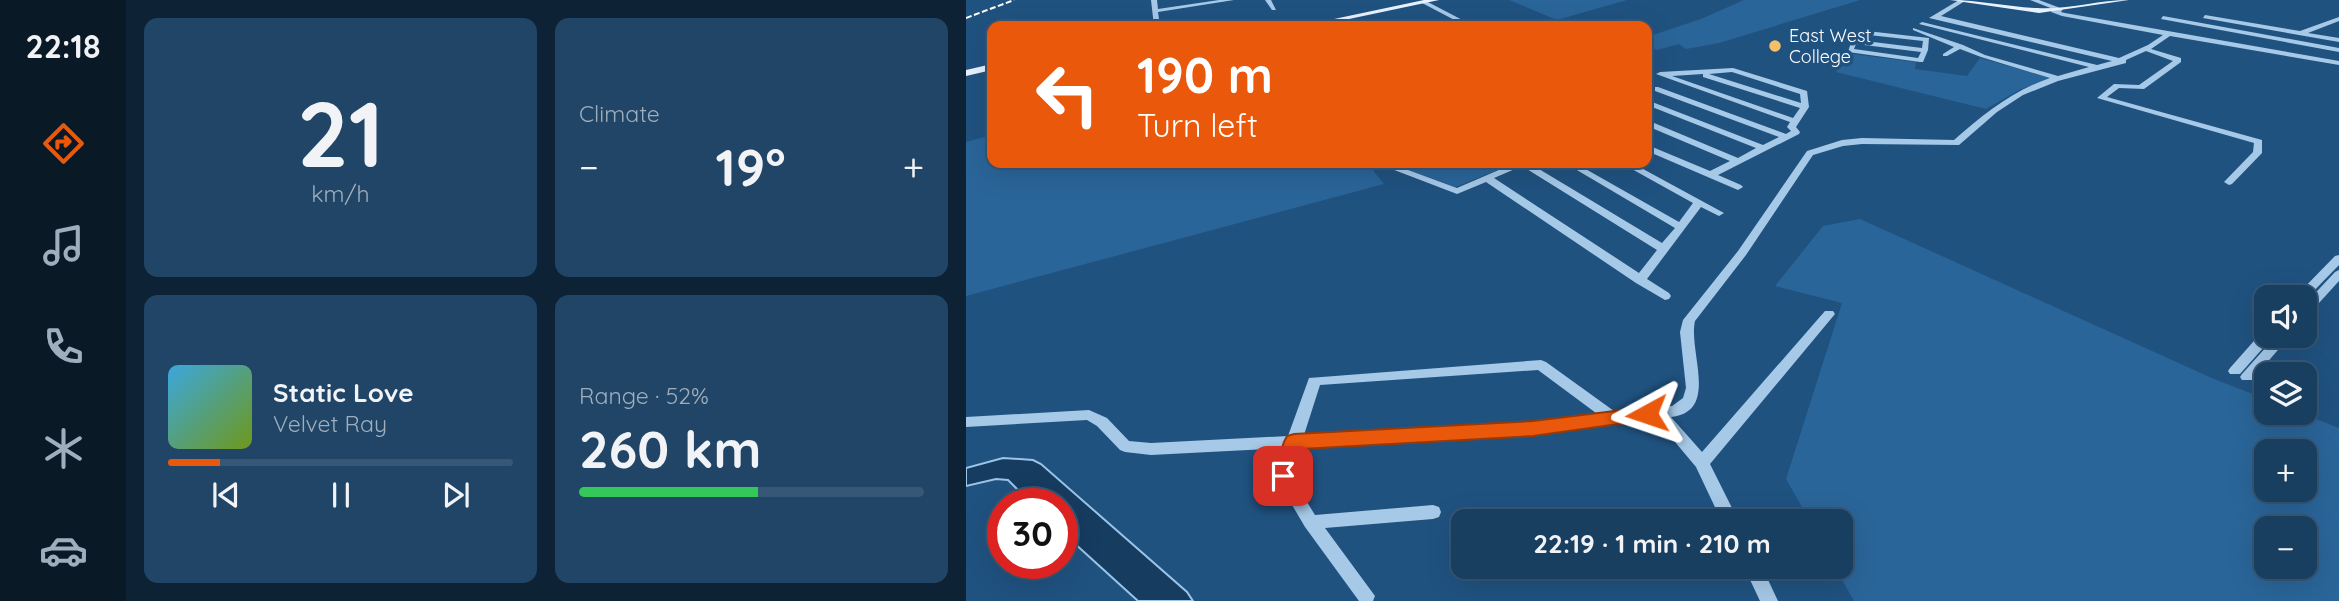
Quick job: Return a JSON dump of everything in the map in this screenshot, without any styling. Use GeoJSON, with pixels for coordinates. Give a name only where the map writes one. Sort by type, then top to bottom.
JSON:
{"type":"FeatureCollection","features":[{"type":"Feature","properties":{"kind":"main road"},"geometry":{"type":"LineString","coordinates":[[1330,21],[1436,0]]}},
{"type":"Feature","properties":{"kind":"main road"},"geometry":{"type":"LineString","coordinates":[[1958,1],[2008,8],[2057,10],[2124,0]]}},
{"type":"Feature","properties":{"kind":"main road"},"geometry":{"type":"LineString","coordinates":[[966,73],[987,68]]}},
{"type":"Feature","properties":{"kind":"street"},"geometry":{"type":"LineString","coordinates":[[1154,0],[1156,21]]}},
{"type":"Feature","properties":{"kind":"street"},"geometry":{"type":"LineString","coordinates":[[1154,11],[1231,0]]}},
{"type":"Feature","properties":{"kind":"street"},"geometry":{"type":"LineString","coordinates":[[1268,0],[1274,9]]}},
{"type":"Feature","properties":{"kind":"street"},"geometry":{"type":"LineString","coordinates":[[2032,0],[2064,15],[2339,65]]}},
{"type":"Feature","properties":{"kind":"street"},"geometry":{"type":"LineString","coordinates":[[1886,57],[1894,36],[1924,23],[1958,1]]}},
{"type":"Feature","properties":{"kind":"street"},"geometry":{"type":"LineString","coordinates":[[1424,2],[1460,21]]}},
{"type":"Feature","properties":{"kind":"street"},"geometry":{"type":"LineString","coordinates":[[2179,12],[2339,40]]}},
{"type":"Feature","properties":{"kind":"street"},"geometry":{"type":"LineString","coordinates":[[2163,18],[2339,50]]}},
{"type":"Feature","properties":{"kind":"street"},"geometry":{"type":"LineString","coordinates":[[2282,40],[2322,24],[2338,22]]}},
{"type":"Feature","properties":{"kind":"street"},"geometry":{"type":"LineString","coordinates":[[1924,23],[1928,36],[1922,60],[1851,52],[1858,32],[1928,36],[2077,74]]}},
{"type":"Feature","properties":{"kind":"street"},"geometry":{"type":"LineString","coordinates":[[1924,23],[2123,61]]}},
{"type":"Feature","properties":{"kind":"street"},"geometry":{"type":"LineString","coordinates":[[1924,23],[2112,65]]}},
{"type":"Feature","properties":{"kind":"street"},"geometry":{"type":"LineString","coordinates":[[1924,23],[2101,68]]}},
{"type":"Feature","properties":{"kind":"street"},"geometry":{"type":"LineString","coordinates":[[1924,23],[2090,71]]}},
{"type":"Feature","properties":{"kind":"street"},"geometry":{"type":"LineString","coordinates":[[2313,29],[2339,33]]}},
{"type":"Feature","properties":{"kind":"street"},"geometry":{"type":"LineString","coordinates":[[966,422],[1088,415],[1101,422],[1125,446],[1151,449],[1533,429],[1611,417],[1676,411],[1689,401],[1693,388],[1686,332],[1689,320],[1742,253],[1810,153],[1842,143],[1862,141],[1956,143],[1999,106],[2021,92],[2123,61],[2148,50],[2169,34]]}},
{"type":"Feature","properties":{"kind":"street"},"geometry":{"type":"LineString","coordinates":[[1854,42],[1925,50]]}},
{"type":"Feature","properties":{"kind":"street"},"geometry":{"type":"LineString","coordinates":[[1945,55],[1959,46]]}},
{"type":"Feature","properties":{"kind":"street"},"geometry":{"type":"LineString","coordinates":[[1959,46],[1983,56],[2061,79]]}},
{"type":"Feature","properties":{"kind":"street"},"geometry":{"type":"LineString","coordinates":[[2148,50],[2178,60],[2141,87],[2118,86],[2101,97],[2259,142],[2258,153],[2229,182]]}},
{"type":"Feature","properties":{"kind":"street"},"geometry":{"type":"LineString","coordinates":[[1710,175],[1796,132],[1791,127],[1805,107],[1804,93],[1732,70],[1660,74],[1795,121]]}},
{"type":"Feature","properties":{"kind":"street"},"geometry":{"type":"LineString","coordinates":[[1702,73],[1805,107]]}},
{"type":"Feature","properties":{"kind":"street"},"geometry":{"type":"LineString","coordinates":[[1652,92],[1663,87],[1786,137]]}},
{"type":"Feature","properties":{"kind":"street"},"geometry":{"type":"LineString","coordinates":[[1652,104],[1763,148]]}},
{"type":"Feature","properties":{"kind":"street"},"geometry":{"type":"LineString","coordinates":[[1652,125],[1738,161]]}},
{"type":"Feature","properties":{"kind":"street"},"geometry":{"type":"LineString","coordinates":[[1652,150],[1738,187]]}},
{"type":"Feature","properties":{"kind":"street"},"geometry":{"type":"LineString","coordinates":[[1395,168],[1457,191],[1511,168]]}},
{"type":"Feature","properties":{"kind":"street"},"geometry":{"type":"LineString","coordinates":[[1531,168],[1664,249]]}},
{"type":"Feature","properties":{"kind":"street"},"geometry":{"type":"LineString","coordinates":[[1578,168],[1681,227]]}},
{"type":"Feature","properties":{"kind":"street"},"geometry":{"type":"LineString","coordinates":[[1634,168],[1719,213]]}},
{"type":"Feature","properties":{"kind":"street"},"geometry":{"type":"LineString","coordinates":[[1487,178],[1665,296]]}},
{"type":"Feature","properties":{"kind":"street"},"geometry":{"type":"LineString","coordinates":[[1640,280],[1699,203]]}},
{"type":"Feature","properties":{"kind":"street"},"geometry":{"type":"LineString","coordinates":[[2326,287],[2339,258]]}},
{"type":"Feature","properties":{"kind":"street"},"geometry":{"type":"LineString","coordinates":[[2326,287],[2339,274]]}},
{"type":"Feature","properties":{"kind":"street"},"geometry":{"type":"LineString","coordinates":[[1702,463],[1829,314]]}},
{"type":"Feature","properties":{"kind":"street"},"geometry":{"type":"LineString","coordinates":[[2258,348],[2241,374],[2270,348]]}},
{"type":"Feature","properties":{"kind":"street"},"geometry":{"type":"LineString","coordinates":[[1366,596],[1311,522],[1283,476],[1314,381],[1541,365],[1611,417]]}},
{"type":"Feature","properties":{"kind":"street"},"geometry":{"type":"LineString","coordinates":[[1660,413],[1702,463],[1725,509]]}},
{"type":"Feature","properties":{"kind":"street"},"geometry":{"type":"LineString","coordinates":[[1311,522],[1433,512]]}},
{"type":"Feature","properties":{"kind":"street"},"geometry":{"type":"LineString","coordinates":[[1759,579],[1769,601]]}},
{"type":"Feature","properties":{"kind":"shaded area"},"geometry":{"type":"Polygon","coordinates":[[[1509,0],[1627,0],[1557,20],[1509,0]]]}},
{"type":"Feature","properties":{"kind":"shaded area"},"geometry":{"type":"Polygon","coordinates":[[[1744,0],[1860,0],[1719,43],[1686,49],[1679,44],[1657,50],[1652,48],[1652,35],[1701,19],[1744,0]]]}},
{"type":"Feature","properties":{"kind":"shaded area"},"geometry":{"type":"Polygon","coordinates":[[[1844,53],[1916,62],[1915,69],[1967,76],[1980,58],[2054,79],[2021,89],[1986,109],[1836,72],[1844,53]]]}},
{"type":"Feature","properties":{"kind":"shaded area"},"geometry":{"type":"Polygon","coordinates":[[[987,136],[987,168],[1371,168],[1384,184],[966,296],[966,142],[987,136]]]}},
{"type":"Feature","properties":{"kind":"shaded area"},"geometry":{"type":"Polygon","coordinates":[[[1402,168],[1502,168],[1456,187],[1402,168]]]}},
{"type":"Feature","properties":{"kind":"shaded area"},"geometry":{"type":"Polygon","coordinates":[[[1860,219],[2214,379],[2254,394],[2254,425],[2317,425],[2317,419],[2339,428],[2339,601],[1854,601],[1842,579],[1853,579],[1853,509],[1803,509],[1786,479],[1842,303],[1775,286],[1823,226],[1860,219]]]}},
{"type":"Feature","properties":{"kind":"shaded area"},"geometry":{"type":"Polygon","coordinates":[[[1003,458],[1033,460],[1068,488],[1016,488],[1008,480],[996,479],[966,486],[966,468],[1003,458]]]}},
{"type":"Feature","properties":{"kind":"shaded area"},"geometry":{"type":"Polygon","coordinates":[[[1078,496],[1187,592],[1193,601],[1138,601],[1078,547],[1078,496]]]}},
{"type":"Feature","properties":{"kind":"railway"},"geometry":{"type":"LineString","coordinates":[[966,18],[1014,0]]}},
{"type":"Feature","properties":{"kind":"place","name":"East West College"},"geometry":{"type":"Point","coordinates":[1775,46]}},
{"type":"Feature","properties":{"kind":"route"},"geometry":{"type":"LineString","coordinates":[[1283,476],[1294,442],[1533,429],[1598,418],[1647,414]]}}]}
